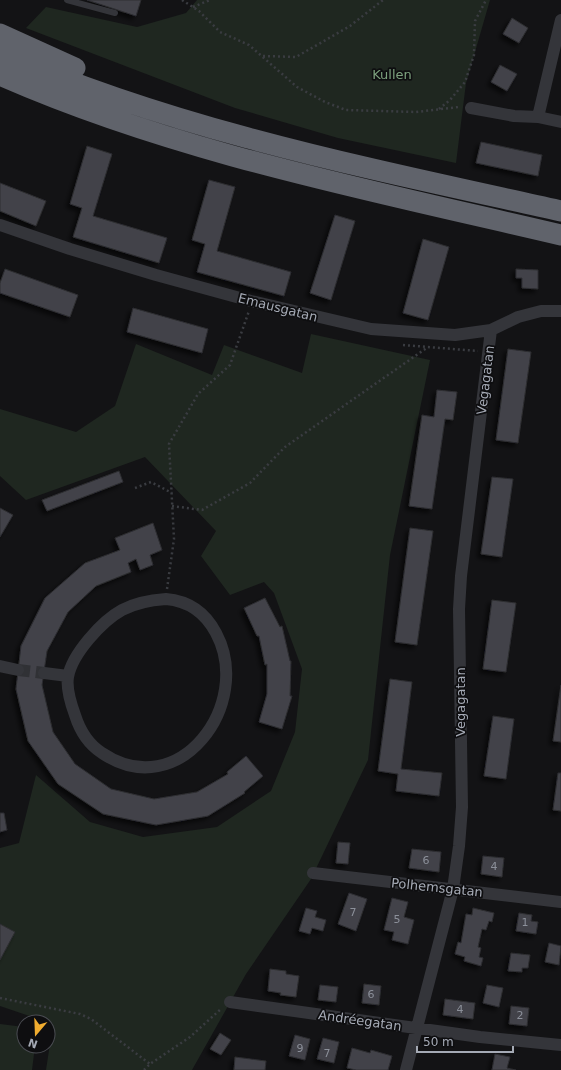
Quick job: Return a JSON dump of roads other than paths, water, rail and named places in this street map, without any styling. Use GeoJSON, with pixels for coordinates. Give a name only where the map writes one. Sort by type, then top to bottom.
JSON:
{"type":"FeatureCollection","features":[{"type":"Feature","properties":{"kind":"highway"},"geometry":{"type":"LineString","coordinates":[[0,34],[58,61],[131,91],[142,106]]}},
{"type":"Feature","properties":{"kind":"highway"},"geometry":{"type":"LineString","coordinates":[[0,53],[84,86],[142,106],[310,154],[561,212]]}},
{"type":"Feature","properties":{"kind":"highway"},"geometry":{"type":"LineString","coordinates":[[0,75],[81,107],[186,142],[277,167],[561,235]]}},
{"type":"Feature","properties":{"kind":"highway"},"geometry":{"type":"LineString","coordinates":[[0,90],[66,113],[81,107]]}},
{"type":"Feature","properties":{"kind":"street"},"geometry":{"type":"LineString","coordinates":[[538,117],[561,20]]}},
{"type":"Feature","properties":{"kind":"street"},"geometry":{"type":"LineString","coordinates":[[471,108],[514,116],[538,117],[561,122]]}},
{"type":"Feature","properties":{"kind":"street","name":"Emausgatan"},"geometry":{"type":"LineString","coordinates":[[0,225],[70,249],[156,275],[251,301],[372,329],[455,335],[492,330],[518,316],[542,311],[561,311]]}},
{"type":"Feature","properties":{"kind":"street","name":"Vegagatan"},"geometry":{"type":"LineString","coordinates":[[406,1070],[453,889],[462,807],[459,609],[461,576],[492,330]]}},
{"type":"Feature","properties":{"kind":"street"},"geometry":{"type":"LineString","coordinates":[[166,599],[177,600],[191,605],[202,613],[212,624],[220,640],[227,663],[227,679],[224,698],[218,715],[204,739],[183,757],[163,766],[147,767],[115,761],[89,743],[78,725],[68,693],[68,676],[86,642],[107,621],[122,610],[155,600],[166,599]]}},
{"type":"Feature","properties":{"kind":"street"},"geometry":{"type":"LineString","coordinates":[[0,666],[18,670]]}},
{"type":"Feature","properties":{"kind":"street"},"geometry":{"type":"LineString","coordinates":[[44,673],[68,676]]}},
{"type":"Feature","properties":{"kind":"street","name":"Polhemsgatan"},"geometry":{"type":"LineString","coordinates":[[313,873],[561,902]]}},
{"type":"Feature","properties":{"kind":"street","name":"Andréegatan"},"geometry":{"type":"LineString","coordinates":[[230,1002],[418,1028],[561,1045]]}},
{"type":"Feature","properties":{"kind":"lane"},"geometry":{"type":"LineString","coordinates":[[67,0],[116,13]]}},
{"type":"Feature","properties":{"kind":"tunnel"},"geometry":{"type":"LineString","coordinates":[[18,670],[44,673]]}},
{"type":"Feature","properties":{"kind":"park label","name":"Kullen"},"geometry":{"type":"Point","coordinates":[392,74]}}]}
